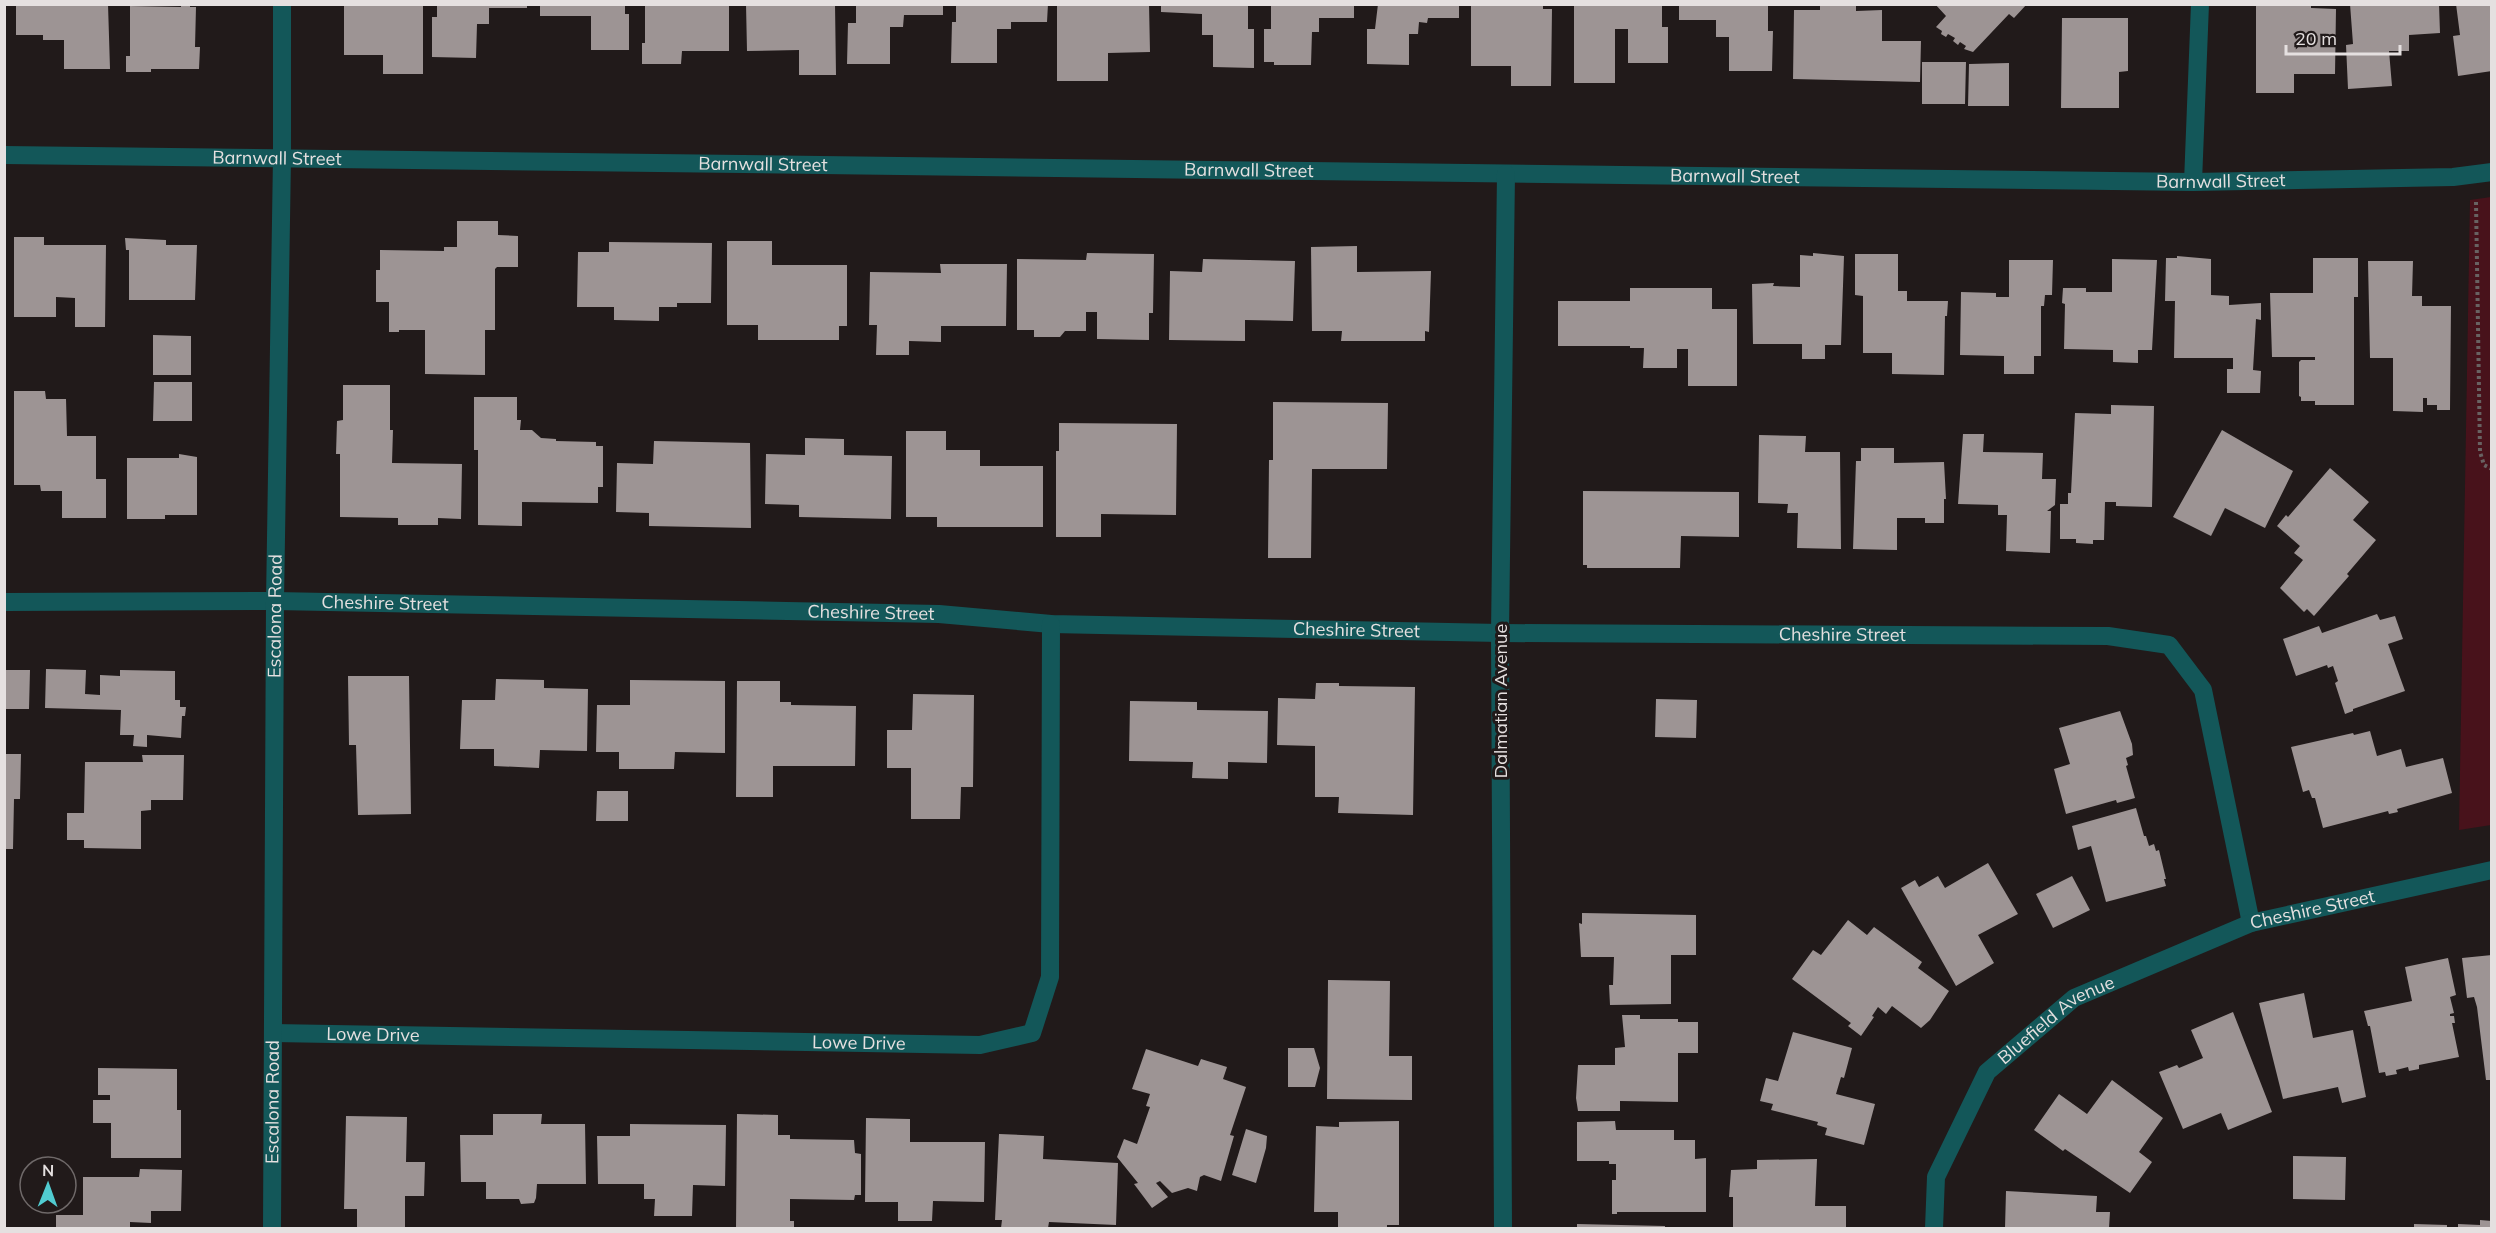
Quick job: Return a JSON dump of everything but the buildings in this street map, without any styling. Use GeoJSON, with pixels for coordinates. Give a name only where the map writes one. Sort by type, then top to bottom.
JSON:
{"type":"FeatureCollection","features":[{"type":"Feature","properties":{"kind":"street","name":"Escalona Road"},"geometry":{"type":"LineString","coordinates":[[272,1228],[275,601],[282,4]]}},
{"type":"Feature","properties":{"kind":"street"},"geometry":{"type":"LineString","coordinates":[[2193,182],[2200,4]]}},
{"type":"Feature","properties":{"kind":"street","name":"Barnwall Street"},"geometry":{"type":"LineString","coordinates":[[4,155],[2193,182],[2453,177],[2484,173]]}},
{"type":"Feature","properties":{"kind":"street","name":"Dalmatian Avenue"},"geometry":{"type":"LineString","coordinates":[[1503,1228],[1500,633],[1506,174]]}},
{"type":"Feature","properties":{"kind":"street","name":"Cheshire Street"},"geometry":{"type":"LineString","coordinates":[[4,602],[275,601],[939,614],[1051,624],[1500,633],[2109,636],[2169,645],[2203,690],[2251,923],[2492,870]]}},
{"type":"Feature","properties":{"kind":"street","name":"Lowe Drive"},"geometry":{"type":"LineString","coordinates":[[273,1033],[980,1045],[1032,1033],[1050,977],[1051,624]]}},
{"type":"Feature","properties":{"kind":"street","name":"Bluefield Avenue"},"geometry":{"type":"LineString","coordinates":[[1934,1228],[1936,1177],[1987,1072],[2074,998],[2251,923]]}},
{"type":"Feature","properties":{"kind":"path"},"geometry":{"type":"LineString","coordinates":[[2484,173],[2480,452],[2484,465],[2492,469]]}},
{"type":"Feature","properties":{"kind":"shaded area"},"geometry":{"type":"Polygon","coordinates":[[[2491,197],[2491,825],[2459,830],[2470,200],[2491,197]]]}}]}
